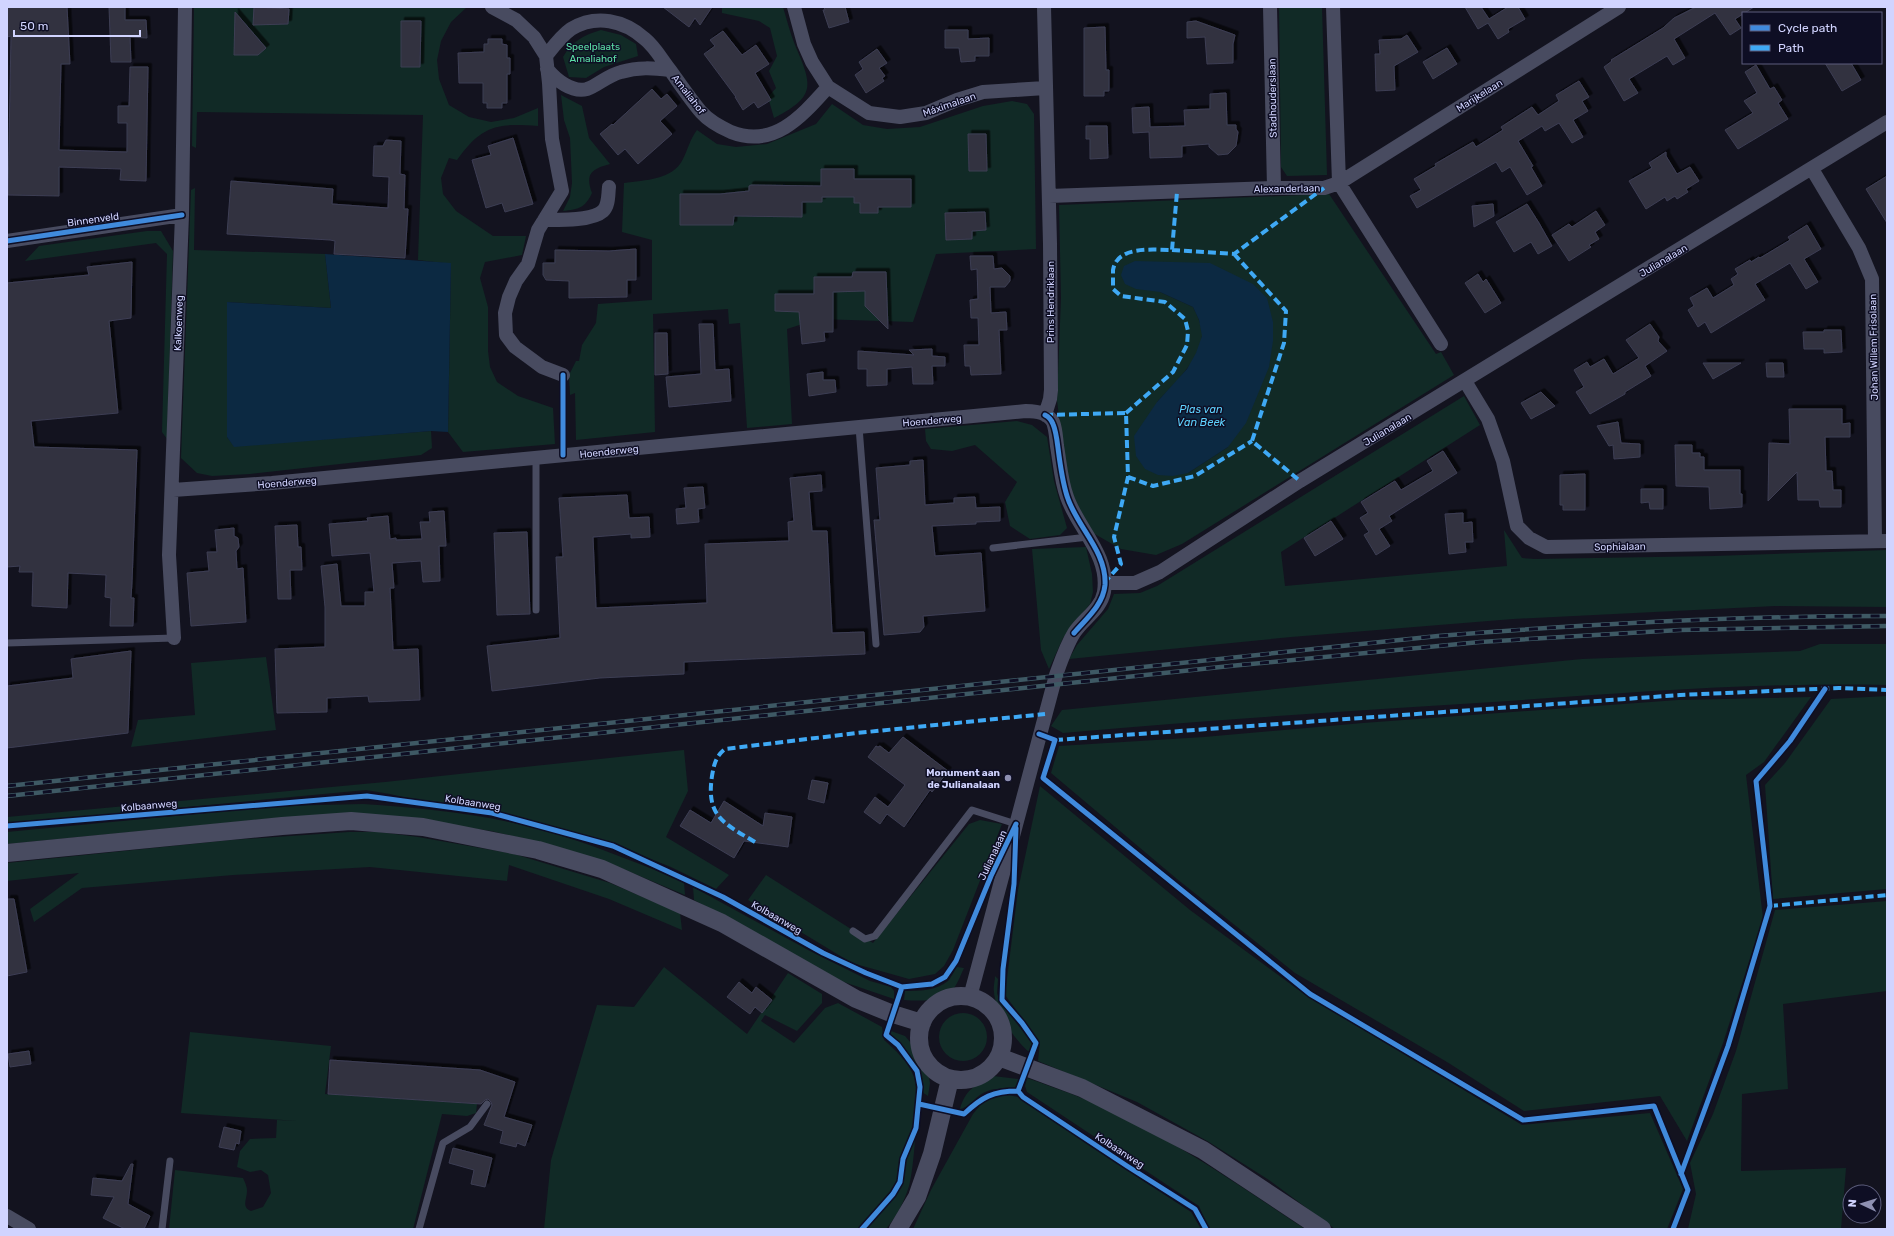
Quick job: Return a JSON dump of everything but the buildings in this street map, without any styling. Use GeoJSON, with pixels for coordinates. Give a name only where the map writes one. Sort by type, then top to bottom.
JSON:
{"type":"FeatureCollection","features":[{"type":"Feature","properties":{"kind":"street","name":"Kalkoenweg"},"geometry":{"type":"LineString","coordinates":[[174,638],[169,556],[173,490],[182,216],[185,7]]}},
{"type":"Feature","properties":{"kind":"street","name":"Amaliahof"},"geometry":{"type":"LineString","coordinates":[[492,7],[516,20],[534,37],[556,80],[576,89],[588,89],[604,78],[619,72],[638,68],[644,67],[670,70]]}},
{"type":"Feature","properties":{"kind":"street","name":"Máximalaan"},"geometry":{"type":"LineString","coordinates":[[794,7],[804,44],[812,62],[828,87],[869,113],[900,117],[926,113],[957,100],[983,92],[1045,88]]}},
{"type":"Feature","properties":{"kind":"street","name":"Prins Hendriklaan"},"geometry":{"type":"LineString","coordinates":[[1044,7],[1049,196],[1051,390],[1045,415]]}},
{"type":"Feature","properties":{"kind":"street","name":"Stadhouderslaan"},"geometry":{"type":"LineString","coordinates":[[1270,7],[1274,188]]}},
{"type":"Feature","properties":{"kind":"street"},"geometry":{"type":"LineString","coordinates":[[1333,7],[1339,183],[1441,344]]}},
{"type":"Feature","properties":{"kind":"street","name":"Marijkelaan"},"geometry":{"type":"LineString","coordinates":[[1339,183],[1619,7]]}},
{"type":"Feature","properties":{"kind":"street","name":"Amaliahof"},"geometry":{"type":"LineString","coordinates":[[563,376],[542,367],[515,346],[506,335],[505,313],[509,297],[516,281],[528,264],[538,230],[562,191],[552,139],[547,63],[570,30],[596,20],[610,20],[624,24],[646,39],[702,113],[718,126],[741,136],[771,134],[787,127],[804,114],[828,87]]}},
{"type":"Feature","properties":{"kind":"street","name":"Julianalaan"},"geometry":{"type":"LineString","coordinates":[[970,997],[1056,675],[1074,633],[1101,601],[1105,583],[1135,583],[1160,572],[1300,482],[1887,122]]}},
{"type":"Feature","properties":{"kind":"street","name":"Johan Willem Frisolaan"},"geometry":{"type":"LineString","coordinates":[[1812,169],[1860,248],[1872,279],[1881,541]]}},
{"type":"Feature","properties":{"kind":"street","name":"Alexanderlaan"},"geometry":{"type":"LineString","coordinates":[[1049,196],[1274,188],[1324,188],[1339,183]]}},
{"type":"Feature","properties":{"kind":"street"},"geometry":{"type":"LineString","coordinates":[[544,220],[587,218],[603,211],[608,203],[609,187]]}},
{"type":"Feature","properties":{"kind":"street","name":"Binnenveld"},"geometry":{"type":"LineString","coordinates":[[7,241],[182,216]]}},
{"type":"Feature","properties":{"kind":"street","name":"Sophialaan"},"geometry":{"type":"LineString","coordinates":[[1465,381],[1488,419],[1503,461],[1517,526],[1529,538],[1546,547],[1881,541]]}},
{"type":"Feature","properties":{"kind":"street","name":"Hoenderweg"},"geometry":{"type":"LineString","coordinates":[[173,490],[272,483],[1026,411],[1040,412],[1045,415]]}},
{"type":"Feature","properties":{"kind":"street"},"geometry":{"type":"LineString","coordinates":[[1045,415],[1051,419],[1055,429],[1061,474],[1067,496],[1073,511],[1102,563],[1105,583]]}},
{"type":"Feature","properties":{"kind":"street"},"geometry":{"type":"LineString","coordinates":[[7,853],[282,826],[351,821],[423,827],[538,850],[602,869],[722,922],[856,999],[893,1014],[922,1023]]}},
{"type":"Feature","properties":{"kind":"street"},"geometry":{"type":"LineString","coordinates":[[955,996],[970,997],[984,1002],[995,1013],[1002,1027],[1003,1042],[999,1057],[993,1067],[978,1077],[962,1081],[950,1079],[937,1073],[927,1063],[921,1051],[919,1037],[922,1023],[930,1010],[941,1001],[955,996]]}},
{"type":"Feature","properties":{"kind":"street"},"geometry":{"type":"LineString","coordinates":[[999,1057],[1082,1088],[1203,1150],[1322,1229]]}},
{"type":"Feature","properties":{"kind":"street"},"geometry":{"type":"LineString","coordinates":[[898,1229],[917,1197],[932,1154],[950,1079]]}},
{"type":"Feature","properties":{"kind":"street"},"geometry":{"type":"LineString","coordinates":[[7,1216],[29,1229]]}},
{"type":"Feature","properties":{"kind":"lane"},"geometry":{"type":"LineString","coordinates":[[858,426],[876,644]]}},
{"type":"Feature","properties":{"kind":"lane"},"geometry":{"type":"LineString","coordinates":[[536,458],[536,610]]}},
{"type":"Feature","properties":{"kind":"lane"},"geometry":{"type":"LineString","coordinates":[[994,548],[1088,536]]}},
{"type":"Feature","properties":{"kind":"lane"},"geometry":{"type":"LineString","coordinates":[[7,642],[174,638]]}},
{"type":"Feature","properties":{"kind":"lane"},"geometry":{"type":"LineString","coordinates":[[853,930],[865,939],[875,936],[972,810],[1016,824]]}},
{"type":"Feature","properties":{"kind":"lane"},"geometry":{"type":"LineString","coordinates":[[419,1229],[443,1143],[470,1127],[486,1104]]}},
{"type":"Feature","properties":{"kind":"lane"},"geometry":{"type":"LineString","coordinates":[[162,1229],[170,1161]]}},
{"type":"Feature","properties":{"kind":"green space"},"geometry":{"type":"Polygon","coordinates":[[[194,7],[467,7],[451,22],[441,41],[437,60],[439,79],[449,105],[469,117],[491,122],[514,118],[538,108],[538,126],[501,126],[483,133],[466,148],[457,160],[449,158],[441,178],[443,194],[456,211],[493,236],[526,236],[522,255],[485,262],[480,278],[488,307],[488,351],[490,367],[497,382],[518,396],[553,408],[555,444],[463,452],[448,432],[451,264],[418,260],[423,115],[197,112],[196,148],[192,146],[194,7]]]}},
{"type":"Feature","properties":{"kind":"green space"},"geometry":{"type":"Polygon","coordinates":[[[722,7],[783,7],[805,70],[807,88],[804,96],[798,103],[774,118],[768,97],[776,88],[769,71],[777,56],[770,28],[759,21],[722,13],[722,7]]]}},
{"type":"Feature","properties":{"kind":"green space"},"geometry":{"type":"Polygon","coordinates":[[[1279,7],[1322,7],[1327,175],[1287,176],[1281,167],[1279,7]]]}},
{"type":"Feature","properties":{"kind":"green space","name":"Speelplaats Amaliahof"},"geometry":{"type":"Polygon","coordinates":[[[601,30],[621,35],[636,44],[638,56],[604,67],[586,78],[569,77],[563,57],[567,51],[579,39],[601,30]]]}},
{"type":"Feature","properties":{"kind":"green space"},"geometry":{"type":"Polygon","coordinates":[[[561,95],[582,106],[589,138],[610,164],[598,168],[591,173],[589,181],[592,193],[584,205],[563,211],[570,197],[572,183],[570,138],[564,120],[561,95]]]}},
{"type":"Feature","properties":{"kind":"green space"},"geometry":{"type":"Polygon","coordinates":[[[1012,101],[1027,104],[1034,114],[1036,249],[936,254],[913,322],[818,319],[787,329],[792,424],[747,428],[740,323],[729,324],[728,309],[653,314],[655,432],[576,440],[575,393],[570,395],[569,375],[576,361],[579,361],[582,345],[596,323],[598,304],[652,300],[652,240],[622,232],[624,183],[658,178],[673,171],[683,159],[697,130],[717,144],[736,147],[767,144],[816,124],[832,104],[863,125],[887,129],[920,127],[983,106],[1012,101]]]}},
{"type":"Feature","properties":{"kind":"green space"},"geometry":{"type":"Polygon","coordinates":[[[195,188],[194,250],[325,254],[331,308],[227,302],[227,437],[234,446],[431,431],[432,448],[421,455],[250,474],[212,476],[197,473],[181,458],[191,190],[195,188]]]}},
{"type":"Feature","properties":{"kind":"green space"},"geometry":{"type":"Polygon","coordinates":[[[1329,194],[1436,354],[1441,352],[1454,375],[1182,544],[1156,555],[1121,549],[1093,533],[1079,516],[1067,483],[1057,400],[1061,298],[1059,205],[1329,194]],[[1175,263],[1160,292],[1193,307],[1202,329],[1200,345],[1191,363],[1157,402],[1188,473],[1228,447],[1210,263],[1175,263]]]}},
{"type":"Feature","properties":{"kind":"green space"},"geometry":{"type":"Polygon","coordinates":[[[147,231],[161,231],[173,251],[167,439],[162,432],[167,254],[156,243],[25,261],[39,246],[147,231]]]}},
{"type":"Feature","properties":{"kind":"green space"},"geometry":{"type":"Polygon","coordinates":[[[1464,396],[1480,425],[1281,552],[1285,586],[1507,566],[1504,530],[1522,558],[1535,559],[1714,556],[1887,550],[1887,607],[1775,606],[1513,619],[1291,637],[1069,659],[1077,645],[1108,609],[1114,594],[1140,593],[1157,586],[1464,396]]]}},
{"type":"Feature","properties":{"kind":"green space"},"geometry":{"type":"Polygon","coordinates":[[[1017,421],[1032,425],[1047,437],[1054,481],[1067,528],[1060,535],[1030,539],[1010,526],[1005,502],[1017,482],[975,445],[952,451],[931,449],[926,441],[925,429],[1017,421]]]}},
{"type":"Feature","properties":{"kind":"green space"},"geometry":{"type":"Polygon","coordinates":[[[1086,547],[1092,574],[1093,592],[1090,604],[1063,638],[1049,669],[1041,650],[1032,549],[1086,547]]]}},
{"type":"Feature","properties":{"kind":"green space"},"geometry":{"type":"Polygon","coordinates":[[[1820,644],[1887,644],[1887,685],[1788,685],[1690,689],[1278,716],[1063,733],[1051,726],[1062,710],[1582,659],[1800,651],[1820,644]]]}},
{"type":"Feature","properties":{"kind":"green space"},"geometry":{"type":"Polygon","coordinates":[[[266,657],[276,730],[131,747],[138,720],[195,715],[191,663],[266,657]]]}},
{"type":"Feature","properties":{"kind":"green space"},"geometry":{"type":"Polygon","coordinates":[[[1887,696],[1887,889],[1773,899],[1765,785],[1785,763],[1831,699],[1887,696]]]}},
{"type":"Feature","properties":{"kind":"green space"},"geometry":{"type":"Polygon","coordinates":[[[1811,697],[1764,762],[1746,775],[1763,918],[1723,1043],[1687,1141],[1660,1096],[1524,1111],[1447,1062],[1295,973],[1177,879],[1051,773],[1059,746],[1204,737],[1363,723],[1678,700],[1811,697]]]}},
{"type":"Feature","properties":{"kind":"green space"},"geometry":{"type":"Polygon","coordinates":[[[684,750],[688,791],[666,837],[729,875],[716,889],[671,867],[613,844],[390,794],[366,790],[7,824],[7,817],[385,782],[684,750]]]}},
{"type":"Feature","properties":{"kind":"green space"},"geometry":{"type":"Polygon","coordinates":[[[1040,786],[1190,910],[1304,994],[1522,1125],[1650,1113],[1683,1189],[1667,1229],[1335,1229],[1269,1180],[1209,1142],[1137,1102],[1038,1061],[1040,1042],[1005,995],[1018,890],[1040,786]]]}},
{"type":"Feature","properties":{"kind":"green space"},"geometry":{"type":"Polygon","coordinates":[[[363,804],[453,812],[520,824],[560,835],[632,861],[684,882],[685,895],[604,861],[541,843],[491,831],[424,821],[286,817],[7,844],[7,832],[279,806],[363,804]]]}},
{"type":"Feature","properties":{"kind":"green space"},"geometry":{"type":"Polygon","coordinates":[[[980,820],[1002,824],[953,950],[944,966],[935,974],[909,979],[852,963],[748,900],[766,875],[873,943],[969,824],[980,820]]]}},
{"type":"Feature","properties":{"kind":"green space"},"geometry":{"type":"Polygon","coordinates":[[[349,832],[379,832],[418,837],[514,854],[610,883],[680,913],[682,930],[609,899],[509,865],[507,881],[370,867],[233,875],[82,888],[34,922],[30,909],[79,873],[7,881],[7,863],[231,840],[349,832]]]}},
{"type":"Feature","properties":{"kind":"green space"},"geometry":{"type":"Polygon","coordinates":[[[693,887],[808,950],[870,981],[891,987],[894,991],[894,999],[838,980],[694,900],[693,887]]]}},
{"type":"Feature","properties":{"kind":"green space"},"geometry":{"type":"Polygon","coordinates":[[[1887,901],[1887,991],[1783,1004],[1788,1089],[1742,1094],[1741,1171],[1846,1168],[1845,1184],[1842,1184],[1841,1229],[1688,1229],[1696,1194],[1690,1163],[1713,1114],[1736,1051],[1775,910],[1887,901]]]}},
{"type":"Feature","properties":{"kind":"green space"},"geometry":{"type":"Polygon","coordinates":[[[664,967],[747,1034],[788,973],[822,994],[822,1003],[797,1031],[765,1015],[761,1021],[794,1043],[825,1008],[838,1003],[882,1027],[884,1040],[908,1066],[914,1077],[916,1085],[916,1114],[911,1177],[900,1209],[886,1229],[544,1229],[551,1160],[597,1005],[634,1007],[664,967]]]}},
{"type":"Feature","properties":{"kind":"green space"},"geometry":{"type":"Polygon","coordinates":[[[957,967],[964,968],[956,985],[946,995],[932,1000],[904,1000],[905,991],[933,989],[948,981],[957,967]]]}},
{"type":"Feature","properties":{"kind":"green space"},"geometry":{"type":"Polygon","coordinates":[[[995,976],[998,979],[997,993],[1000,1002],[1032,1043],[1029,1052],[1012,1033],[1002,1016],[995,999],[995,976]]]}},
{"type":"Feature","properties":{"kind":"green space"},"geometry":{"type":"Polygon","coordinates":[[[958,1013],[968,1013],[980,1020],[987,1032],[987,1042],[980,1054],[968,1061],[958,1061],[950,1057],[943,1050],[939,1042],[939,1032],[943,1024],[950,1017],[958,1013]]]}},
{"type":"Feature","properties":{"kind":"green space"},"geometry":{"type":"Polygon","coordinates":[[[891,1031],[905,1036],[911,1043],[928,1073],[930,1083],[928,1096],[922,1092],[920,1075],[913,1060],[891,1035],[891,1031]]]}},
{"type":"Feature","properties":{"kind":"green space"},"geometry":{"type":"Polygon","coordinates":[[[190,1032],[331,1046],[325,1094],[477,1104],[476,1113],[467,1116],[442,1114],[413,1229],[169,1229],[175,1170],[243,1178],[247,1189],[245,1202],[246,1207],[251,1211],[263,1207],[271,1193],[268,1175],[261,1170],[250,1172],[237,1167],[240,1151],[250,1139],[276,1138],[277,1120],[298,1121],[181,1113],[190,1032]]]}},
{"type":"Feature","properties":{"kind":"green space"},"geometry":{"type":"Polygon","coordinates":[[[993,1076],[1019,1079],[1018,1084],[1014,1089],[987,1091],[967,1106],[960,1109],[962,1102],[972,1088],[993,1076]]]}},
{"type":"Feature","properties":{"kind":"green space"},"geometry":{"type":"Polygon","coordinates":[[[1027,1078],[1084,1099],[1113,1112],[1170,1142],[1305,1229],[1209,1229],[1199,1206],[1027,1092],[1025,1086],[1027,1078]]]}},
{"type":"Feature","properties":{"kind":"green space"},"geometry":{"type":"Polygon","coordinates":[[[1008,1095],[1018,1097],[1191,1212],[1201,1229],[913,1229],[931,1190],[973,1114],[983,1102],[993,1097],[1008,1095]]]}},
{"type":"Feature","properties":{"kind":"water"},"geometry":{"type":"Polygon","coordinates":[[[325,254],[451,263],[448,432],[431,431],[234,447],[227,437],[227,302],[331,308],[325,254]]]}},
{"type":"Feature","properties":{"kind":"water","name":"Plas van Van Beek"},"geometry":{"type":"Polygon","coordinates":[[[1135,261],[1210,263],[1253,284],[1267,298],[1273,322],[1273,341],[1269,367],[1246,423],[1228,447],[1188,473],[1173,476],[1158,475],[1145,469],[1136,456],[1134,436],[1157,402],[1187,369],[1196,353],[1202,336],[1199,320],[1193,307],[1160,292],[1136,289],[1125,284],[1121,275],[1124,266],[1135,261]]]}},
{"type":"Feature","properties":{"kind":"railway"},"geometry":{"type":"LineString","coordinates":[[7,786],[1438,636],[1550,628],[1719,619],[1887,616]]}},
{"type":"Feature","properties":{"kind":"railway"},"geometry":{"type":"LineString","coordinates":[[7,796],[1230,666],[1480,642],[1680,630],[1887,626]]}},
{"type":"Feature","properties":{"kind":"marked path"},"geometry":{"type":"LineString","coordinates":[[1172,250],[1234,254],[1324,188]]}},
{"type":"Feature","properties":{"kind":"marked path"},"geometry":{"type":"LineString","coordinates":[[1126,413],[1173,372],[1187,345],[1188,331],[1185,319],[1165,302],[1121,296],[1113,289],[1113,270],[1116,262],[1121,256],[1129,253],[1146,250],[1172,250],[1177,192]]}},
{"type":"Feature","properties":{"kind":"marked path"},"geometry":{"type":"LineString","coordinates":[[1234,254],[1286,311],[1284,343],[1252,441],[1300,481]]}},
{"type":"Feature","properties":{"kind":"marked path"},"geometry":{"type":"LineString","coordinates":[[1045,415],[1126,413],[1128,477],[1114,537],[1121,564],[1105,582]]}},
{"type":"Feature","properties":{"kind":"marked path"},"geometry":{"type":"LineString","coordinates":[[1128,477],[1153,486],[1195,476],[1252,441]]}},
{"type":"Feature","properties":{"kind":"marked path"},"geometry":{"type":"LineString","coordinates":[[1055,740],[1680,695],[1839,688],[1887,690]]}},
{"type":"Feature","properties":{"kind":"marked path"},"geometry":{"type":"LineString","coordinates":[[755,842],[734,829],[719,817],[712,801],[712,776],[719,754],[725,749],[857,733],[1045,714]]}},
{"type":"Feature","properties":{"kind":"marked path"},"geometry":{"type":"LineString","coordinates":[[1770,906],[1887,895]]}},
{"type":"Feature","properties":{"kind":"cycle path"},"geometry":{"type":"LineString","coordinates":[[7,241],[182,215]]}},
{"type":"Feature","properties":{"kind":"cycle path"},"geometry":{"type":"LineString","coordinates":[[563,375],[563,455]]}},
{"type":"Feature","properties":{"kind":"cycle path"},"geometry":{"type":"LineString","coordinates":[[1045,415],[1051,419],[1055,430],[1061,472],[1071,507],[1096,550],[1104,573],[1105,585],[1101,599],[1094,611],[1074,633]]}},
{"type":"Feature","properties":{"kind":"cycle path"},"geometry":{"type":"LineString","coordinates":[[1681,1174],[1728,1046],[1770,906],[1756,781],[1790,741],[1825,689]]}},
{"type":"Feature","properties":{"kind":"cycle path"},"geometry":{"type":"LineString","coordinates":[[1039,734],[1055,740],[1043,778],[1310,994],[1523,1120],[1654,1106],[1688,1190],[1673,1229]]}},
{"type":"Feature","properties":{"kind":"cycle path","name":"Kolbaanweg"},"geometry":{"type":"LineString","coordinates":[[7,826],[367,796],[492,813],[613,846],[723,897],[823,953],[866,973],[902,987],[932,984],[945,977],[956,961],[991,876],[1016,824]]}},
{"type":"Feature","properties":{"kind":"cycle path"},"geometry":{"type":"LineString","coordinates":[[1016,828],[1014,884],[1003,969],[1002,1000],[1022,1023],[1036,1043],[1018,1091]]}},
{"type":"Feature","properties":{"kind":"cycle path"},"geometry":{"type":"LineString","coordinates":[[862,1229],[893,1194],[900,1182],[903,1159],[916,1128],[920,1087],[917,1071],[898,1045],[886,1035],[902,987]]}},
{"type":"Feature","properties":{"kind":"cycle path","name":"Kolbaanweg"},"geometry":{"type":"LineString","coordinates":[[919,1104],[964,1114],[988,1096],[1002,1092],[1018,1091],[1023,1097],[1195,1209],[1206,1229]]}},
{"type":"Feature","properties":{"kind":"place","name":"Monument aan de Julianalaan"},"geometry":{"type":"Point","coordinates":[1008,778]}}]}
